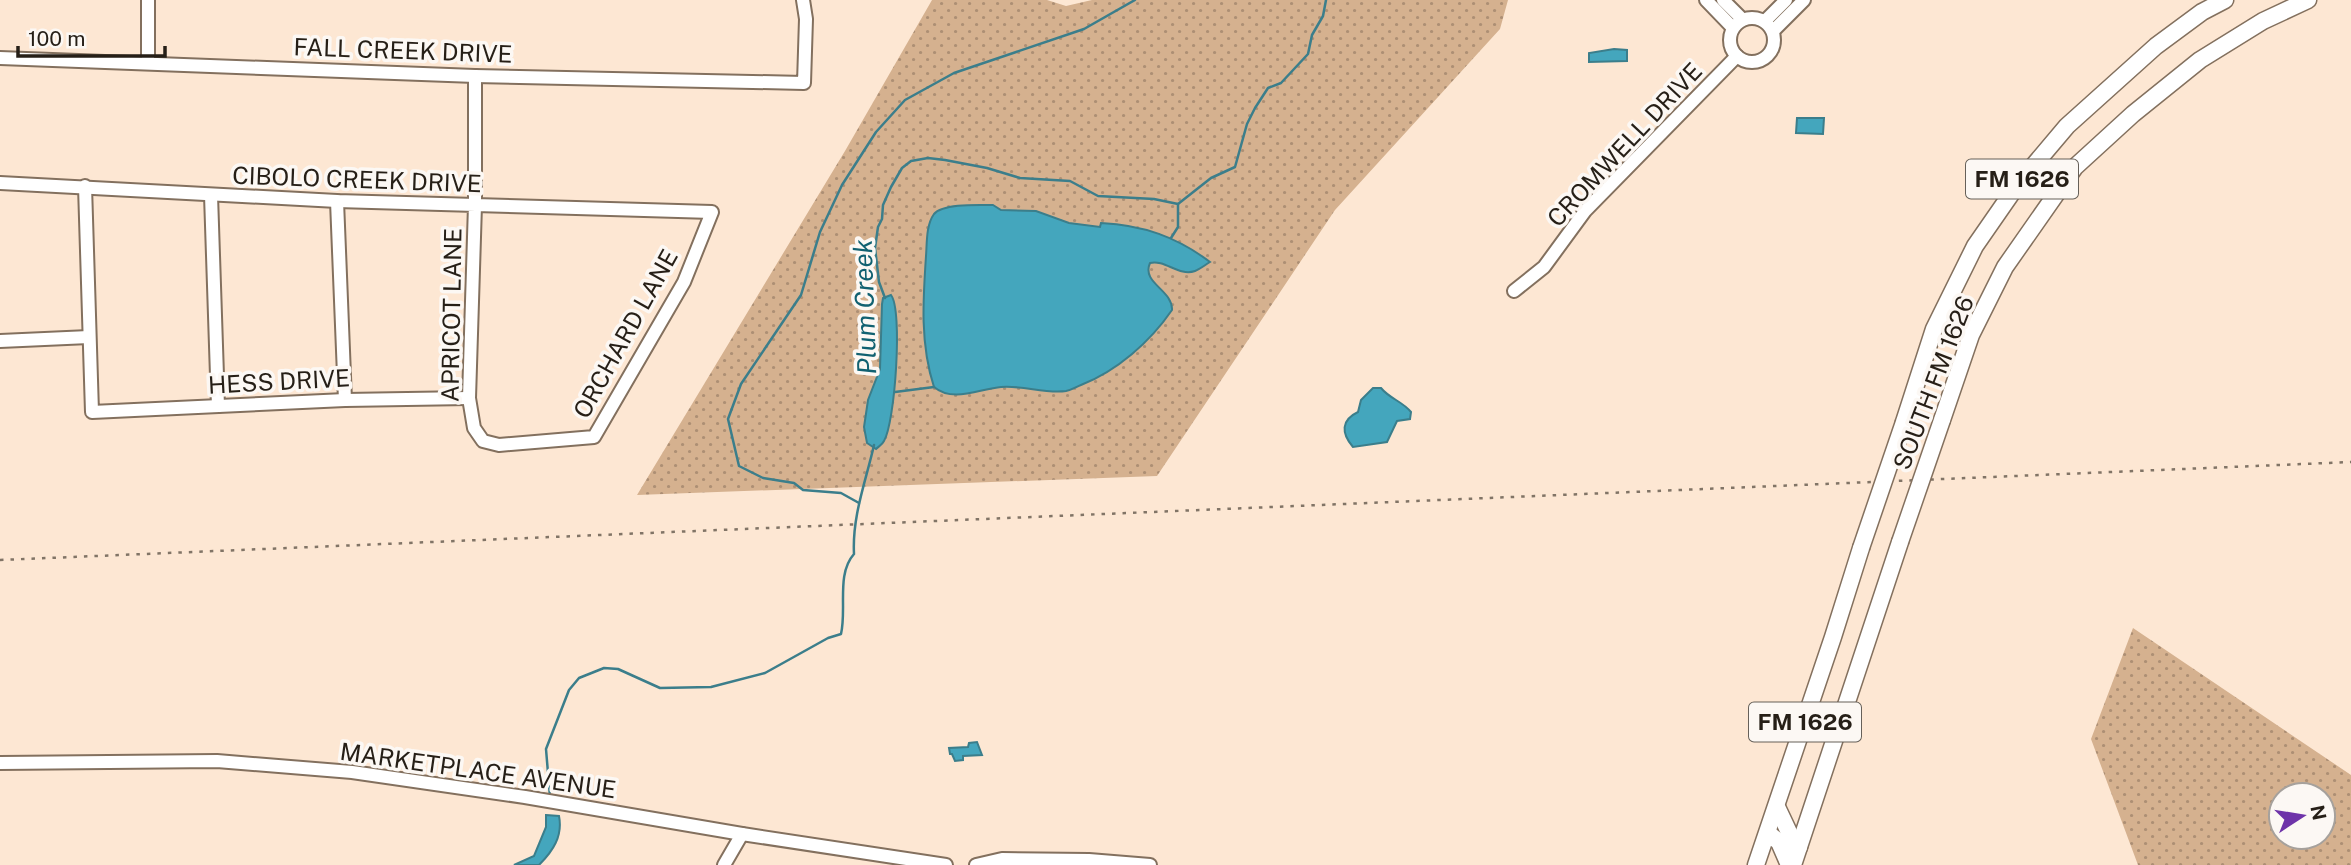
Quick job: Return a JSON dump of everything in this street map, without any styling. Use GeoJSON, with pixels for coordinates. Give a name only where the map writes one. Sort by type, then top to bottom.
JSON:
{"type":"FeatureCollection","features":[{"type":"Feature","properties":{"kind":"main road","name":"SOUTH FM 1626"},"geometry":{"type":"LineString","coordinates":[[1756,865],[1934,329],[1975,246],[2018,184],[2067,126],[2156,46],[2202,12],[2225,0]]}},
{"type":"Feature","properties":{"kind":"main road","name":"SOUTH FM 1626"},"geometry":{"type":"LineString","coordinates":[[1791,865],[1972,335],[2005,267],[2075,167],[2133,114],[2200,60],[2263,21],[2308,0]]}},
{"type":"Feature","properties":{"kind":"main road"},"geometry":{"type":"LineString","coordinates":[[1777,807],[1794,842],[1799,846]]}},
{"type":"Feature","properties":{"kind":"main road"},"geometry":{"type":"LineString","coordinates":[[1768,833],[1779,842],[1791,865]]}},
{"type":"Feature","properties":{"kind":"street"},"geometry":{"type":"LineString","coordinates":[[148,0],[148,63]]}},
{"type":"Feature","properties":{"kind":"street","name":"FALL CREEK DRIVE"},"geometry":{"type":"LineString","coordinates":[[0,58],[475,76],[804,83],[806,19],[803,0]]}},
{"type":"Feature","properties":{"kind":"street"},"geometry":{"type":"LineString","coordinates":[[1706,0],[1737,24]]}},
{"type":"Feature","properties":{"kind":"street"},"geometry":{"type":"LineString","coordinates":[[1723,0],[1737,24]]}},
{"type":"Feature","properties":{"kind":"street"},"geometry":{"type":"LineString","coordinates":[[1769,26],[1786,0]]}},
{"type":"Feature","properties":{"kind":"street"},"geometry":{"type":"LineString","coordinates":[[1769,26],[1804,0]]}},
{"type":"Feature","properties":{"kind":"street"},"geometry":{"type":"LineString","coordinates":[[1754,17],[1769,26],[1774,44],[1768,56],[1763,60],[1749,62],[1737,56],[1730,43],[1737,24],[1754,17]]}},
{"type":"Feature","properties":{"kind":"street","name":"CROMWELL DRIVE"},"geometry":{"type":"LineString","coordinates":[[1514,291],[1544,267],[1585,211],[1737,56]]}},
{"type":"Feature","properties":{"kind":"street","name":"APRICOT LANE"},"geometry":{"type":"LineString","coordinates":[[474,428],[468,398],[475,205],[475,76]]}},
{"type":"Feature","properties":{"kind":"street","name":"CIBOLO CREEK DRIVE"},"geometry":{"type":"LineString","coordinates":[[0,183],[337,201],[712,212]]}},
{"type":"Feature","properties":{"kind":"street"},"geometry":{"type":"LineString","coordinates":[[0,341],[89,337],[85,186]]}},
{"type":"Feature","properties":{"kind":"street"},"geometry":{"type":"LineString","coordinates":[[211,195],[218,406]]}},
{"type":"Feature","properties":{"kind":"street"},"geometry":{"type":"LineString","coordinates":[[337,201],[345,400]]}},
{"type":"Feature","properties":{"kind":"street","name":"ORCHARD LANE"},"geometry":{"type":"LineString","coordinates":[[474,428],[483,441],[499,444],[594,437],[684,282],[712,212]]}},
{"type":"Feature","properties":{"kind":"street","name":"HESS DRIVE"},"geometry":{"type":"LineString","coordinates":[[89,337],[92,412],[345,400],[468,398]]}},
{"type":"Feature","properties":{"kind":"street","name":"MARKETPLACE AVENUE"},"geometry":{"type":"LineString","coordinates":[[0,763],[217,761],[352,772],[946,865]]}},
{"type":"Feature","properties":{"kind":"street"},"geometry":{"type":"LineString","coordinates":[[724,865],[742,834]]}},
{"type":"Feature","properties":{"kind":"street"},"geometry":{"type":"LineString","coordinates":[[976,865],[1089,860],[1150,865]]}},
{"type":"Feature","properties":{"kind":"shaded area"},"geometry":{"type":"Polygon","coordinates":[[[932,0],[1047,0],[1066,6],[1092,0],[1508,0],[1500,29],[1335,210],[1157,476],[637,495],[845,151],[932,0]]]}},
{"type":"Feature","properties":{"kind":"shaded area"},"geometry":{"type":"Polygon","coordinates":[[[2133,628],[2351,775],[2351,865],[2138,865],[2091,739],[2133,628]]]}},
{"type":"Feature","properties":{"kind":"water"},"geometry":{"type":"Polygon","coordinates":[[[1627,50],[1627,61],[1589,62],[1589,53],[1627,50]]]}},
{"type":"Feature","properties":{"kind":"water"},"geometry":{"type":"Polygon","coordinates":[[[1797,118],[1824,118],[1823,134],[1796,133],[1797,118]]]}},
{"type":"Feature","properties":{"kind":"water"},"geometry":{"type":"Polygon","coordinates":[[[993,205],[1001,210],[1036,211],[1069,223],[1100,227],[1101,223],[1131,226],[1172,239],[1210,262],[1189,272],[1161,263],[1150,263],[1150,276],[1168,297],[1172,310],[1154,333],[1132,354],[1094,379],[1066,391],[1009,387],[958,395],[941,392],[934,387],[925,338],[927,240],[931,218],[945,208],[993,205]]]}},
{"type":"Feature","properties":{"kind":"water"},"geometry":{"type":"Polygon","coordinates":[[[891,295],[897,322],[894,391],[888,430],[883,442],[876,449],[867,443],[864,427],[868,400],[880,369],[883,298],[891,295]]]}},
{"type":"Feature","properties":{"kind":"water"},"geometry":{"type":"Polygon","coordinates":[[[1373,388],[1381,388],[1407,408],[1411,412],[1410,419],[1397,421],[1387,442],[1353,447],[1346,437],[1346,423],[1358,412],[1361,400],[1373,388]]]}},
{"type":"Feature","properties":{"kind":"water"},"geometry":{"type":"Polygon","coordinates":[[[977,742],[982,755],[963,756],[963,760],[955,761],[950,754],[949,748],[968,747],[969,743],[977,742]]]}},
{"type":"Feature","properties":{"kind":"water"},"geometry":{"type":"Polygon","coordinates":[[[546,815],[559,816],[560,830],[553,849],[539,865],[514,865],[534,856],[546,827],[546,815]]]}},
{"type":"Feature","properties":{"kind":"waterway"},"geometry":{"type":"LineString","coordinates":[[859,503],[841,493],[803,490],[794,483],[763,478],[739,466],[728,419],[741,384],[801,295],[820,232],[842,185],[876,132],[905,100],[954,73],[1084,29],[1135,0]]}},
{"type":"Feature","properties":{"kind":"waterway","name":"Plum Creek"},"geometry":{"type":"LineString","coordinates":[[885,298],[879,282],[875,248],[878,227],[891,187],[902,168],[911,161],[928,158],[945,160],[1020,178],[1070,181],[1098,196],[1154,199],[1178,204],[1211,178],[1235,167],[1247,124],[1255,108],[1268,88],[1281,83],[1308,54],[1312,35],[1323,16],[1326,0]]}},
{"type":"Feature","properties":{"kind":"waterway"},"geometry":{"type":"LineString","coordinates":[[1171,238],[1178,227],[1178,204]]}},
{"type":"Feature","properties":{"kind":"waterway"},"geometry":{"type":"LineString","coordinates":[[895,392],[934,387]]}},
{"type":"Feature","properties":{"kind":"waterway","name":"Plum Creek"},"geometry":{"type":"LineString","coordinates":[[550,797],[546,749],[569,690],[579,678],[604,668],[618,669],[660,688],[711,687],[765,673],[828,638],[841,634],[845,571],[854,554],[857,512],[874,445]]}},
{"type":"Feature","properties":{"kind":"railway"},"geometry":{"type":"LineString","coordinates":[[0,560],[2351,462]]}}]}
